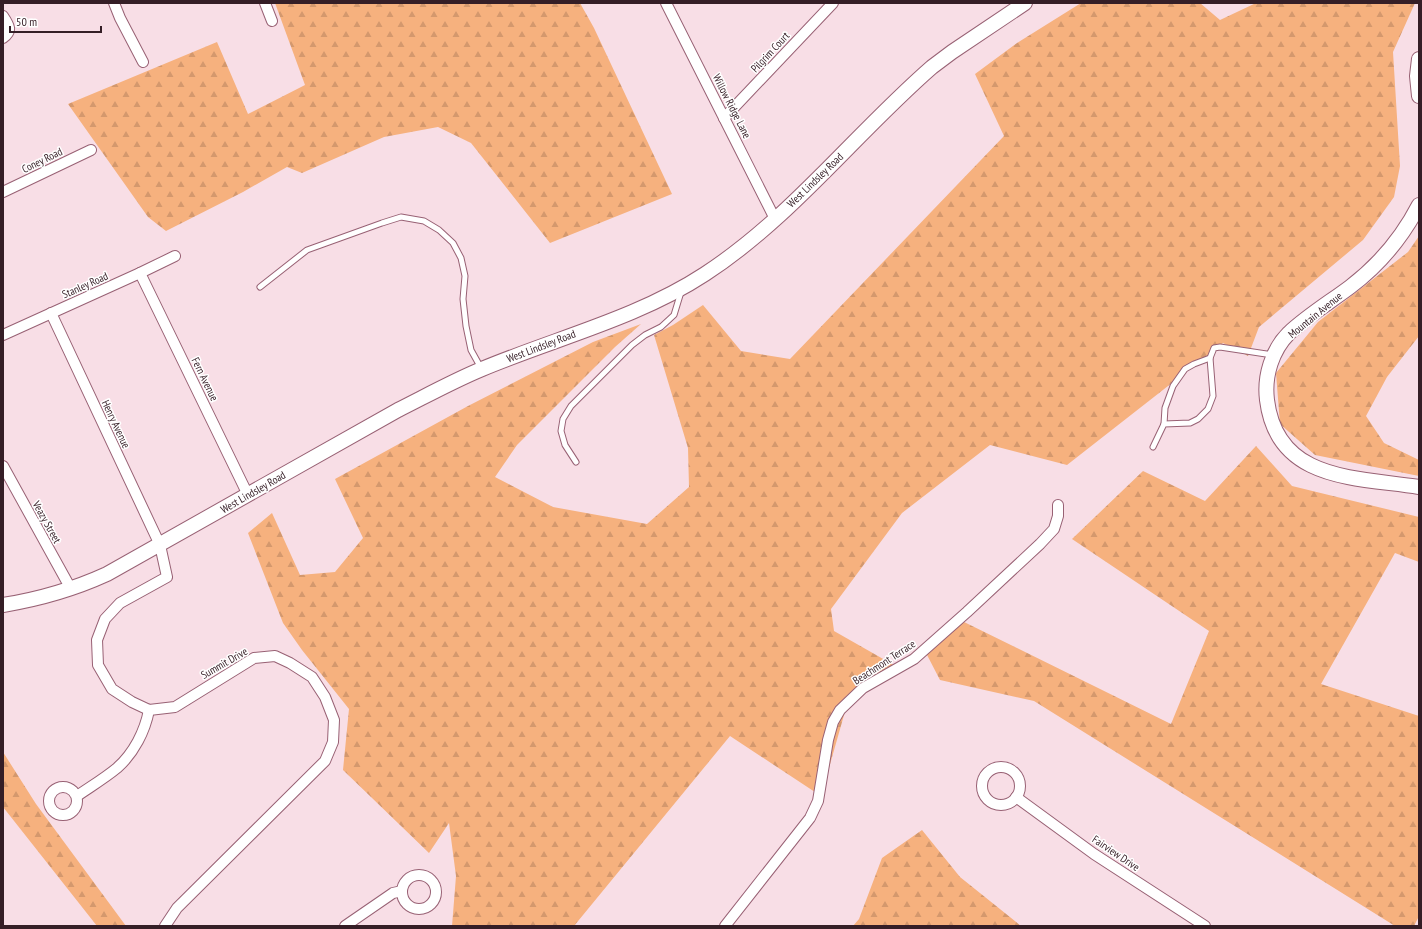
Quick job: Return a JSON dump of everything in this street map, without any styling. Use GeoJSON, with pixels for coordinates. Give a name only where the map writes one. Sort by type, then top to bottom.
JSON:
{"type":"FeatureCollection","features":[{"type":"Feature","properties":{"kind":"street"},"geometry":{"type":"LineString","coordinates":[[114,3],[120,18],[143,62]]}},
{"type":"Feature","properties":{"kind":"street"},"geometry":{"type":"LineString","coordinates":[[265,3],[272,21]]}},
{"type":"Feature","properties":{"kind":"street","name":"Willow Ridge Lane"},"geometry":{"type":"LineString","coordinates":[[666,3],[775,220]]}},
{"type":"Feature","properties":{"kind":"street","name":"Pilgrim Court"},"geometry":{"type":"LineString","coordinates":[[724,118],[833,3]]}},
{"type":"Feature","properties":{"kind":"street","name":"West Lindsley Road"},"geometry":{"type":"LineString","coordinates":[[3,605],[47,597],[107,574],[398,410],[482,369],[634,311],[683,287],[725,260],[775,220],[924,74],[952,52],[1025,3]]}},
{"type":"Feature","properties":{"kind":"street"},"geometry":{"type":"LineString","coordinates":[[3,38],[10,30],[10,26],[4,18]]}},
{"type":"Feature","properties":{"kind":"street"},"geometry":{"type":"LineString","coordinates":[[1419,59],[1417,76],[1419,96]]}},
{"type":"Feature","properties":{"kind":"street","name":"Coney Road"},"geometry":{"type":"LineString","coordinates":[[3,192],[91,150]]}},
{"type":"Feature","properties":{"kind":"street","name":"Mountain Avenue"},"geometry":{"type":"LineString","coordinates":[[1419,205],[1410,222],[1385,255],[1351,286],[1290,333],[1279,345],[1274,355],[1267,378],[1266,396],[1268,414],[1274,428],[1291,452],[1302,461],[1328,473],[1345,477],[1419,487]]}},
{"type":"Feature","properties":{"kind":"street","name":"Stanley Road"},"geometry":{"type":"LineString","coordinates":[[3,335],[140,274],[175,256]]}},
{"type":"Feature","properties":{"kind":"street","name":"Fern Avenue"},"geometry":{"type":"LineString","coordinates":[[140,274],[248,495]]}},
{"type":"Feature","properties":{"kind":"street","name":"Henry Avenue"},"geometry":{"type":"LineString","coordinates":[[51,313],[160,545]]}},
{"type":"Feature","properties":{"kind":"street","name":"Veazy Street"},"geometry":{"type":"LineString","coordinates":[[3,466],[71,589]]}},
{"type":"Feature","properties":{"kind":"street","name":"Beachmont Terrace"},"geometry":{"type":"LineString","coordinates":[[725,926],[810,818],[818,801],[828,740],[833,722],[840,710],[863,688],[914,659],[1034,549],[1054,529],[1058,516],[1058,505]]}},
{"type":"Feature","properties":{"kind":"street"},"geometry":{"type":"LineString","coordinates":[[77,796],[117,768],[132,752],[146,724],[150,710],[132,702],[112,689],[98,665],[97,640],[105,619],[120,603],[167,577],[160,545]]}},
{"type":"Feature","properties":{"kind":"street","name":"Summit Drive"},"geometry":{"type":"LineString","coordinates":[[150,710],[175,707],[254,658],[275,656],[290,663],[312,677],[325,697],[334,720],[333,742],[325,762],[176,908],[165,926]]}},
{"type":"Feature","properties":{"kind":"street","name":"Fairview Drive"},"geometry":{"type":"LineString","coordinates":[[1016,797],[1094,854],[1205,926]]}},
{"type":"Feature","properties":{"kind":"street"},"geometry":{"type":"LineString","coordinates":[[345,926],[393,893],[402,891]]}},
{"type":"Feature","properties":{"kind":"lane"},"geometry":{"type":"LineString","coordinates":[[260,287],[306,250],[401,217],[424,221],[439,230],[453,243],[461,258],[465,276],[463,299],[466,326],[471,350],[482,369]]}},
{"type":"Feature","properties":{"kind":"lane"},"geometry":{"type":"LineString","coordinates":[[576,462],[565,445],[561,431],[563,419],[571,406],[632,345],[645,334],[661,326],[674,315],[683,287]]}},
{"type":"Feature","properties":{"kind":"lane"},"geometry":{"type":"LineString","coordinates":[[1164,424],[1190,423],[1198,419],[1208,409],[1213,396],[1210,358],[1214,348],[1220,347],[1274,355]]}},
{"type":"Feature","properties":{"kind":"lane"},"geometry":{"type":"LineString","coordinates":[[1153,447],[1164,424],[1165,408],[1173,386],[1185,369],[1210,358]]}},
{"type":"Feature","properties":{"kind":"green space"},"geometry":{"type":"Polygon","coordinates":[[[275,3],[580,3],[594,28],[672,194],[550,243],[471,143],[438,127],[384,137],[302,173],[287,167],[243,192],[166,231],[148,217],[68,104],[217,42],[248,114],[305,85],[275,3]]]}},
{"type":"Feature","properties":{"kind":"green space"},"geometry":{"type":"Polygon","coordinates":[[[1081,3],[1200,3],[1220,20],[1256,3],[1415,3],[1393,52],[1400,166],[1394,197],[1363,240],[1259,327],[1248,356],[1223,343],[1067,465],[990,445],[902,513],[831,609],[834,631],[899,668],[848,701],[821,796],[730,736],[574,926],[452,926],[456,876],[449,823],[429,853],[343,770],[349,709],[302,650],[283,623],[248,533],[272,513],[300,575],[335,572],[363,538],[335,479],[468,406],[593,342],[641,324],[615,347],[517,445],[495,477],[553,507],[647,524],[689,487],[688,448],[654,335],[673,325],[703,305],[741,351],[790,359],[1004,136],[975,74],[1017,43],[1081,3]]]}},
{"type":"Feature","properties":{"kind":"green space"},"geometry":{"type":"Polygon","coordinates":[[[1419,236],[1419,336],[1387,377],[1366,416],[1384,443],[1419,460],[1419,476],[1315,455],[1280,424],[1276,373],[1318,322],[1408,252],[1419,236]]]}},
{"type":"Feature","properties":{"kind":"green space"},"geometry":{"type":"Polygon","coordinates":[[[1256,446],[1292,486],[1419,517],[1419,562],[1395,553],[1321,684],[1419,716],[1419,916],[1414,926],[1395,926],[1034,701],[940,680],[926,653],[962,621],[1171,724],[1209,631],[1072,539],[1143,471],[1205,501],[1256,446]]]}},
{"type":"Feature","properties":{"kind":"green space"},"geometry":{"type":"Polygon","coordinates":[[[3,752],[36,804],[126,926],[97,926],[3,807],[3,752]]]}},
{"type":"Feature","properties":{"kind":"green space"},"geometry":{"type":"Polygon","coordinates":[[[922,830],[960,877],[1021,926],[853,926],[859,919],[882,858],[922,830]]]}}]}
